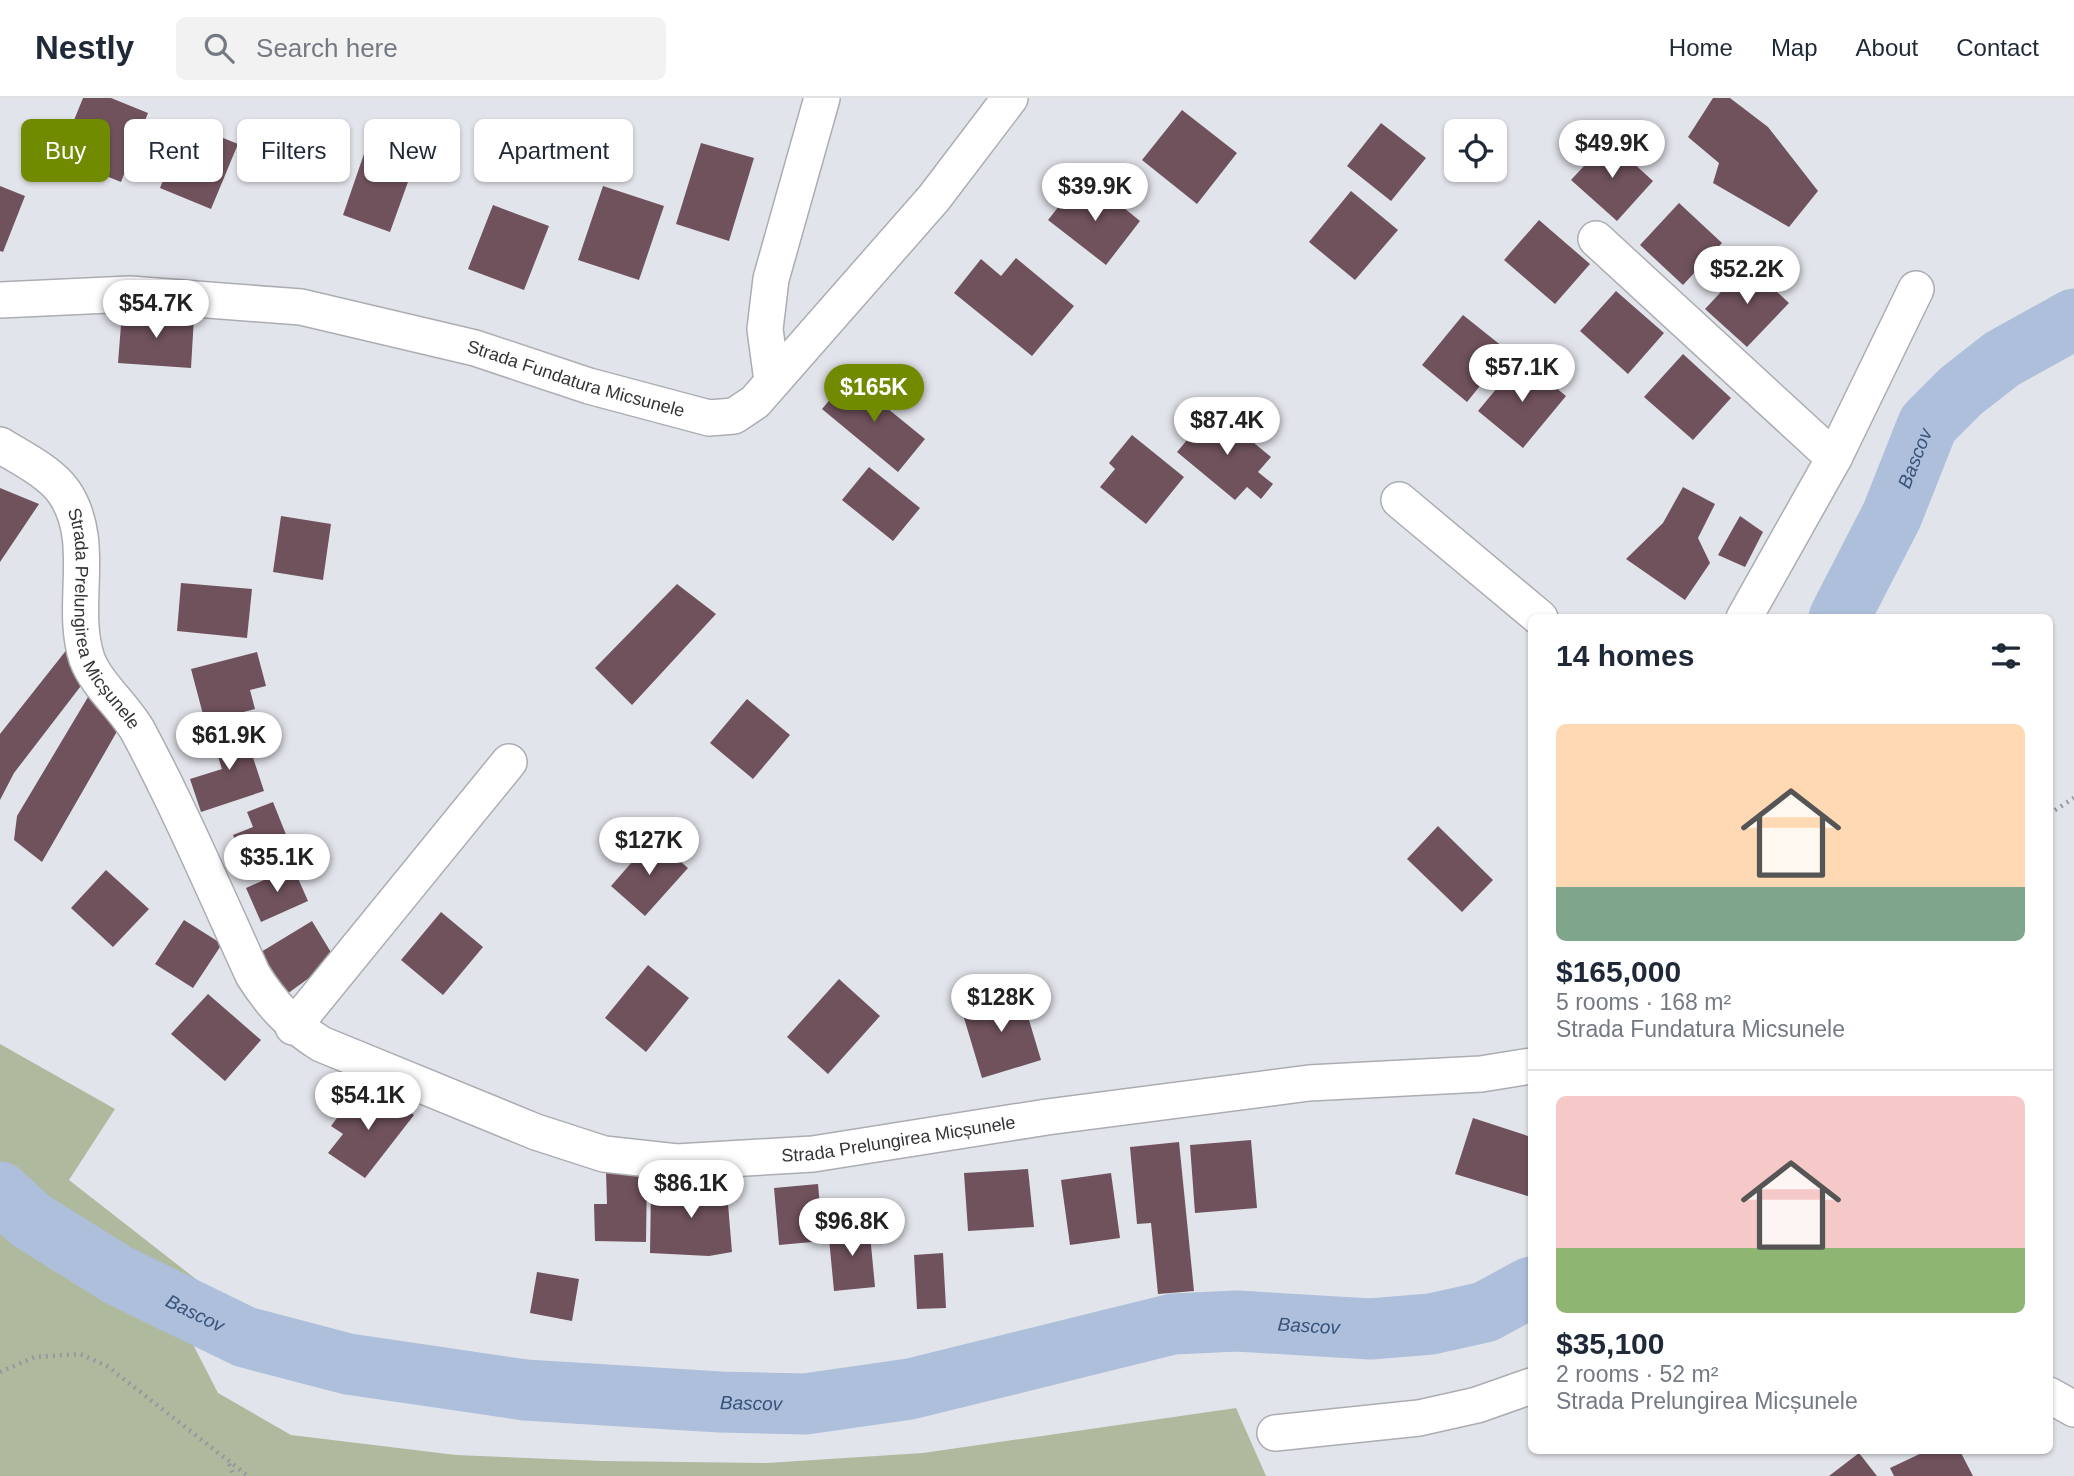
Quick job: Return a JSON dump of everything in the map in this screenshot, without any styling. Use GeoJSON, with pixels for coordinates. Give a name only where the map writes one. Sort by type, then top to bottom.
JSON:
{"type":"FeatureCollection","features":[{"type":"Feature","properties":{"kind":"street"},"geometry":{"type":"LineString","coordinates":[[772,381],[765,329],[771,279],[822,98]]}},
{"type":"Feature","properties":{"kind":"street","name":"Strada Fundatura Micsunele"},"geometry":{"type":"LineString","coordinates":[[0,300],[130,295],[301,307],[474,348],[589,386],[709,418],[734,416],[755,402],[934,198],[1010,98]]}},
{"type":"Feature","properties":{"kind":"street"},"geometry":{"type":"LineString","coordinates":[[1596,239],[1834,458]]}},
{"type":"Feature","properties":{"kind":"street"},"geometry":{"type":"LineString","coordinates":[[1746,614],[1834,458],[1916,289]]}},
{"type":"Feature","properties":{"kind":"street","name":"Strada Prelungirea Micșunele"},"geometry":{"type":"LineString","coordinates":[[0,445],[40,470],[64,492],[80,526],[83,581],[80,629],[88,662],[138,730],[253,975],[272,1004],[293,1027],[321,1044],[536,1132],[604,1154],[677,1162],[813,1154],[1047,1117],[1309,1083],[1481,1074],[1528,1066]]}},
{"type":"Feature","properties":{"kind":"street"},"geometry":{"type":"LineString","coordinates":[[1399,500],[1536,614]]}},
{"type":"Feature","properties":{"kind":"street"},"geometry":{"type":"LineString","coordinates":[[293,1027],[509,762]]}},
{"type":"Feature","properties":{"kind":"street"},"geometry":{"type":"LineString","coordinates":[[1275,1433],[1419,1418],[1477,1405],[1528,1387]]}},
{"type":"Feature","properties":{"kind":"street"},"geometry":{"type":"LineString","coordinates":[[2053,1397],[2074,1409]]}},
{"type":"Feature","properties":{"kind":"path"},"geometry":{"type":"LineString","coordinates":[[2053,811],[2074,798]]}},
{"type":"Feature","properties":{"kind":"path"},"geometry":{"type":"LineString","coordinates":[[0,1372],[35,1357],[80,1354],[107,1366],[248,1476]]}},
{"type":"Feature","properties":{"kind":"path"},"geometry":{"type":"LineString","coordinates":[[228,1461],[234,1476]]}},
{"type":"Feature","properties":{"kind":"green space"},"geometry":{"type":"Polygon","coordinates":[[[0,1044],[115,1109],[69,1180],[206,1287],[183,1325],[218,1393],[291,1435],[456,1455],[602,1461],[767,1463],[923,1453],[1236,1408],[1266,1476],[0,1476],[0,1044]]]}},
{"type":"Feature","properties":{"kind":"building"},"geometry":{"type":"Polygon","coordinates":[[[83,98],[111,98],[148,113],[146,119],[124,119],[124,174],[121,182],[110,178],[110,119],[74,119],[83,98]]]}},
{"type":"Feature","properties":{"kind":"building"},"geometry":{"type":"Polygon","coordinates":[[[1713,98],[1730,98],[1768,127],[1818,191],[1789,227],[1713,183],[1719,163],[1688,137],[1713,98]]]}},
{"type":"Feature","properties":{"kind":"building"},"geometry":{"type":"Polygon","coordinates":[[[1182,110],[1237,153],[1197,204],[1142,160],[1182,110]]]}},
{"type":"Feature","properties":{"kind":"building"},"geometry":{"type":"Polygon","coordinates":[[[1381,123],[1426,158],[1391,201],[1347,166],[1381,123]]]}},
{"type":"Feature","properties":{"kind":"building"},"geometry":{"type":"Polygon","coordinates":[[[223,138],[237,144],[223,180],[223,138]]]}},
{"type":"Feature","properties":{"kind":"building"},"geometry":{"type":"Polygon","coordinates":[[[1608,140],[1653,181],[1617,221],[1571,180],[1608,140]]]}},
{"type":"Feature","properties":{"kind":"building"},"geometry":{"type":"Polygon","coordinates":[[[701,143],[754,158],[729,241],[676,224],[701,143]]]}},
{"type":"Feature","properties":{"kind":"building"},"geometry":{"type":"Polygon","coordinates":[[[364,154],[364,182],[408,182],[390,232],[343,215],[364,154]]]}},
{"type":"Feature","properties":{"kind":"building"},"geometry":{"type":"Polygon","coordinates":[[[162,182],[222,182],[211,209],[160,188],[162,182]]]}},
{"type":"Feature","properties":{"kind":"building"},"geometry":{"type":"Polygon","coordinates":[[[0,186],[25,196],[3,252],[0,251],[0,186]]]}},
{"type":"Feature","properties":{"kind":"building"},"geometry":{"type":"Polygon","coordinates":[[[603,186],[664,206],[639,280],[578,260],[603,186]]]}},
{"type":"Feature","properties":{"kind":"building"},"geometry":{"type":"Polygon","coordinates":[[[1074,187],[1093,202],[1102,190],[1140,221],[1106,265],[1048,220],[1074,187]]]}},
{"type":"Feature","properties":{"kind":"building"},"geometry":{"type":"Polygon","coordinates":[[[1351,191],[1398,230],[1355,280],[1309,242],[1351,191]]]}},
{"type":"Feature","properties":{"kind":"building"},"geometry":{"type":"Polygon","coordinates":[[[1679,203],[1722,243],[1683,285],[1640,245],[1679,203]]]}},
{"type":"Feature","properties":{"kind":"building"},"geometry":{"type":"Polygon","coordinates":[[[493,205],[549,226],[524,290],[468,269],[493,205]]]}},
{"type":"Feature","properties":{"kind":"building"},"geometry":{"type":"Polygon","coordinates":[[[1539,220],[1590,264],[1555,304],[1504,260],[1539,220]]]}},
{"type":"Feature","properties":{"kind":"building"},"geometry":{"type":"Polygon","coordinates":[[[1016,258],[1074,306],[1032,356],[954,293],[981,259],[1001,276],[1016,258]]]}},
{"type":"Feature","properties":{"kind":"building"},"geometry":{"type":"Polygon","coordinates":[[[1747,264],[1789,303],[1747,347],[1705,309],[1747,264]]]}},
{"type":"Feature","properties":{"kind":"building"},"geometry":{"type":"Polygon","coordinates":[[[1616,291],[1664,333],[1628,374],[1580,331],[1616,291]]]}},
{"type":"Feature","properties":{"kind":"building"},"geometry":{"type":"Polygon","coordinates":[[[122,312],[194,317],[191,368],[118,363],[122,312]]]}},
{"type":"Feature","properties":{"kind":"building"},"geometry":{"type":"Polygon","coordinates":[[[1463,315],[1508,351],[1467,402],[1422,365],[1463,315]]]}},
{"type":"Feature","properties":{"kind":"building"},"geometry":{"type":"Polygon","coordinates":[[[1683,354],[1731,398],[1693,440],[1644,397],[1683,354]]]}},
{"type":"Feature","properties":{"kind":"building"},"geometry":{"type":"Polygon","coordinates":[[[1521,359],[1566,396],[1523,448],[1478,411],[1521,359]]]}},
{"type":"Feature","properties":{"kind":"building"},"geometry":{"type":"Polygon","coordinates":[[[849,377],[925,439],[898,472],[822,409],[849,377]]]}},
{"type":"Feature","properties":{"kind":"building"},"geometry":{"type":"Polygon","coordinates":[[[1213,409],[1271,457],[1258,472],[1273,484],[1261,499],[1247,487],[1235,500],[1177,452],[1213,409]]]}},
{"type":"Feature","properties":{"kind":"building"},"geometry":{"type":"Polygon","coordinates":[[[1132,435],[1184,477],[1146,524],[1100,487],[1115,469],[1109,463],[1132,435]]]}},
{"type":"Feature","properties":{"kind":"building"},"geometry":{"type":"Polygon","coordinates":[[[869,467],[920,508],[893,541],[842,500],[869,467]]]}},
{"type":"Feature","properties":{"kind":"building"},"geometry":{"type":"Polygon","coordinates":[[[1683,487],[1715,504],[1698,538],[1710,563],[1685,600],[1626,559],[1663,523],[1683,487]]]}},
{"type":"Feature","properties":{"kind":"building"},"geometry":{"type":"Polygon","coordinates":[[[0,488],[39,504],[0,562],[0,488]]]}},
{"type":"Feature","properties":{"kind":"building"},"geometry":{"type":"Polygon","coordinates":[[[281,516],[331,524],[323,580],[273,572],[281,516]]]}},
{"type":"Feature","properties":{"kind":"building"},"geometry":{"type":"Polygon","coordinates":[[[1740,516],[1763,532],[1745,567],[1718,555],[1740,516]]]}},
{"type":"Feature","properties":{"kind":"building"},"geometry":{"type":"Polygon","coordinates":[[[181,583],[252,589],[247,638],[177,631],[181,583]]]}},
{"type":"Feature","properties":{"kind":"building"},"geometry":{"type":"Polygon","coordinates":[[[677,584],[716,614],[632,705],[595,668],[677,584]]]}},
{"type":"Feature","properties":{"kind":"building"},"geometry":{"type":"Polygon","coordinates":[[[68,648],[87,678],[14,773],[0,800],[0,734],[68,648]]]}},
{"type":"Feature","properties":{"kind":"building"},"geometry":{"type":"Polygon","coordinates":[[[257,652],[266,686],[250,690],[255,709],[205,722],[191,669],[257,652]]]}},
{"type":"Feature","properties":{"kind":"building"},"geometry":{"type":"Polygon","coordinates":[[[94,687],[123,721],[42,862],[14,840],[17,816],[94,687]]]}},
{"type":"Feature","properties":{"kind":"building"},"geometry":{"type":"Polygon","coordinates":[[[747,699],[790,735],[753,779],[710,743],[747,699]]]}},
{"type":"Feature","properties":{"kind":"building"},"geometry":{"type":"Polygon","coordinates":[[[242,724],[264,791],[201,812],[190,779],[222,769],[211,734],[242,724]]]}},
{"type":"Feature","properties":{"kind":"building"},"geometry":{"type":"Polygon","coordinates":[[[273,802],[291,847],[246,865],[233,835],[253,827],[247,812],[273,802]]]}},
{"type":"Feature","properties":{"kind":"building"},"geometry":{"type":"Polygon","coordinates":[[[1438,826],[1493,880],[1462,912],[1407,859],[1438,826]]]}},
{"type":"Feature","properties":{"kind":"building"},"geometry":{"type":"Polygon","coordinates":[[[653,838],[688,868],[645,916],[611,886],[653,838]]]}},
{"type":"Feature","properties":{"kind":"building"},"geometry":{"type":"Polygon","coordinates":[[[293,867],[308,901],[261,922],[246,888],[293,867]]]}},
{"type":"Feature","properties":{"kind":"building"},"geometry":{"type":"Polygon","coordinates":[[[106,870],[149,909],[113,947],[71,908],[106,870]]]}},
{"type":"Feature","properties":{"kind":"building"},"geometry":{"type":"Polygon","coordinates":[[[441,912],[483,947],[443,995],[401,960],[441,912]]]}},
{"type":"Feature","properties":{"kind":"building"},"geometry":{"type":"Polygon","coordinates":[[[184,920],[222,944],[193,988],[155,964],[184,920]]]}},
{"type":"Feature","properties":{"kind":"building"},"geometry":{"type":"Polygon","coordinates":[[[312,921],[335,959],[287,994],[261,952],[312,921]]]}},
{"type":"Feature","properties":{"kind":"building"},"geometry":{"type":"Polygon","coordinates":[[[648,965],[689,998],[646,1052],[605,1018],[648,965]]]}},
{"type":"Feature","properties":{"kind":"building"},"geometry":{"type":"Polygon","coordinates":[[[839,979],[880,1016],[828,1074],[787,1037],[839,979]]]}},
{"type":"Feature","properties":{"kind":"building"},"geometry":{"type":"Polygon","coordinates":[[[1020,990],[1041,1060],[982,1078],[961,1008],[1020,990]]]}},
{"type":"Feature","properties":{"kind":"building"},"geometry":{"type":"Polygon","coordinates":[[[208,994],[261,1040],[225,1081],[171,1034],[208,994]]]}},
{"type":"Feature","properties":{"kind":"building"},"geometry":{"type":"Polygon","coordinates":[[[375,1089],[414,1115],[365,1178],[328,1153],[343,1134],[331,1126],[352,1098],[364,1106],[375,1089]]]}},
{"type":"Feature","properties":{"kind":"building"},"geometry":{"type":"Polygon","coordinates":[[[1473,1118],[1528,1136],[1528,1196],[1455,1174],[1473,1118]]]}},
{"type":"Feature","properties":{"kind":"building"},"geometry":{"type":"Polygon","coordinates":[[[1251,1140],[1257,1208],[1195,1213],[1190,1145],[1251,1140]]]}},
{"type":"Feature","properties":{"kind":"building"},"geometry":{"type":"Polygon","coordinates":[[[1179,1142],[1194,1291],[1158,1294],[1151,1223],[1137,1224],[1130,1147],[1179,1142]]]}},
{"type":"Feature","properties":{"kind":"building"},"geometry":{"type":"Polygon","coordinates":[[[1028,1169],[1034,1227],[968,1231],[964,1173],[1028,1169]]]}},
{"type":"Feature","properties":{"kind":"building"},"geometry":{"type":"Polygon","coordinates":[[[606,1171],[647,1173],[646,1242],[595,1241],[594,1204],[607,1204],[606,1171]]]}},
{"type":"Feature","properties":{"kind":"building"},"geometry":{"type":"Polygon","coordinates":[[[1111,1173],[1120,1238],[1070,1245],[1061,1180],[1111,1173]]]}},
{"type":"Feature","properties":{"kind":"building"},"geometry":{"type":"Polygon","coordinates":[[[726,1180],[732,1252],[709,1256],[650,1253],[651,1189],[726,1180]]]}},
{"type":"Feature","properties":{"kind":"building"},"geometry":{"type":"Polygon","coordinates":[[[818,1184],[823,1241],[779,1245],[774,1188],[818,1184]]]}},
{"type":"Feature","properties":{"kind":"building"},"geometry":{"type":"Polygon","coordinates":[[[869,1224],[875,1287],[834,1291],[828,1228],[869,1224]]]}},
{"type":"Feature","properties":{"kind":"building"},"geometry":{"type":"Polygon","coordinates":[[[943,1253],[946,1308],[917,1309],[914,1255],[943,1253]]]}},
{"type":"Feature","properties":{"kind":"building"},"geometry":{"type":"Polygon","coordinates":[[[537,1272],[579,1279],[572,1321],[530,1313],[537,1272]]]}},
{"type":"Feature","properties":{"kind":"building"},"geometry":{"type":"Polygon","coordinates":[[[1860,1454],[1877,1476],[1829,1476],[1860,1454]]]}},
{"type":"Feature","properties":{"kind":"building"},"geometry":{"type":"Polygon","coordinates":[[[1920,1454],[1962,1454],[1973,1476],[1894,1476],[1890,1468],[1920,1454]]]}},
{"type":"Feature","properties":{"kind":"waterway","name":"Bascov"},"geometry":{"type":"LineString","coordinates":[[1841,614],[1892,515],[1928,424],[1961,391],[2002,359],[2074,319]]}},
{"type":"Feature","properties":{"kind":"waterway","name":"Bascov"},"geometry":{"type":"LineString","coordinates":[[0,1192],[30,1220],[118,1275],[245,1337],[348,1364],[525,1390],[720,1402],[805,1404],[910,1389],[1173,1324],[1237,1321],[1370,1329],[1431,1324],[1485,1312],[1528,1289]]}}]}
